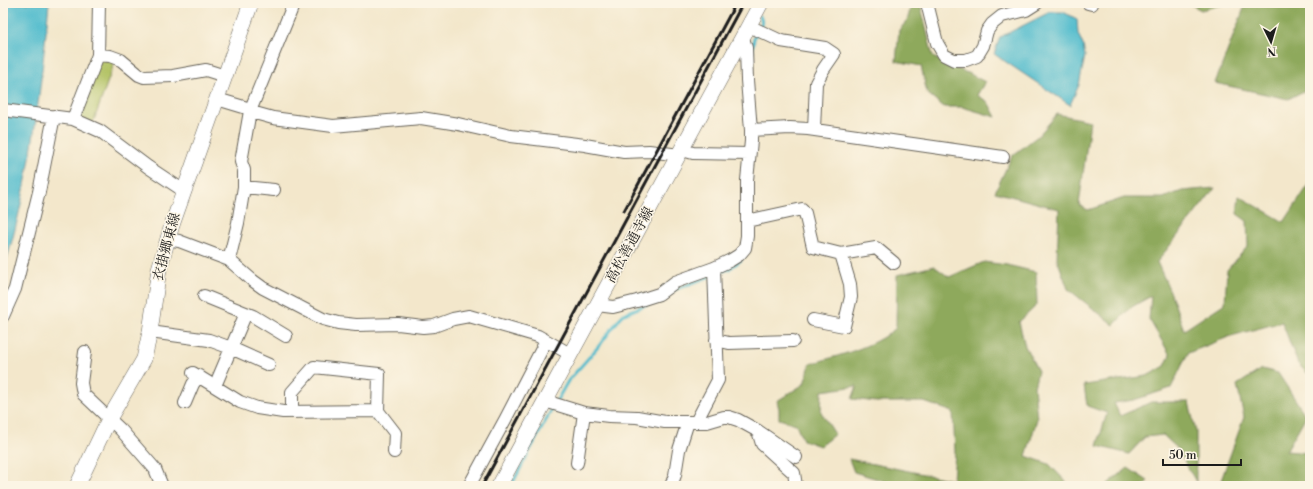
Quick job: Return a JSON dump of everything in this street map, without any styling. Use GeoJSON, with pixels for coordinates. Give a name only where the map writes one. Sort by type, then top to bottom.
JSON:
{"type":"FeatureCollection","features":[{"type":"Feature","properties":{"kind":"main road","name":"衣掛郷東線"},"geometry":{"type":"LineString","coordinates":[[77,486],[109,419],[144,359],[150,332],[158,269],[167,239],[251,3]]}},
{"type":"Feature","properties":{"kind":"main road","name":"高松善通寺線"},"geometry":{"type":"LineString","coordinates":[[499,486],[761,3]]}},
{"type":"Feature","properties":{"kind":"street"},"geometry":{"type":"LineString","coordinates":[[73,119],[98,55],[99,3]]}},
{"type":"Feature","properties":{"kind":"street"},"geometry":{"type":"LineString","coordinates":[[229,260],[238,223],[244,187],[244,170],[241,162],[250,111],[294,3]]}},
{"type":"Feature","properties":{"kind":"street"},"geometry":{"type":"LineString","coordinates":[[927,3],[937,43],[944,55],[954,60],[966,60],[977,56],[983,46],[987,31],[992,24],[1002,16],[1026,10],[1037,3]]}},
{"type":"Feature","properties":{"kind":"street"},"geometry":{"type":"LineString","coordinates":[[597,305],[613,307],[658,294],[674,282],[714,268],[739,255],[745,248],[747,236],[747,180],[751,130],[747,80],[746,32],[781,41],[825,48],[834,54],[816,83],[814,129]]}},
{"type":"Feature","properties":{"kind":"street"},"geometry":{"type":"LineString","coordinates":[[98,55],[110,56],[121,60],[139,75],[144,77],[173,76],[206,70],[225,76]]}},
{"type":"Feature","properties":{"kind":"street"},"geometry":{"type":"LineString","coordinates":[[217,99],[246,108],[254,113],[273,118],[333,126],[421,118],[458,124],[511,136],[585,145],[624,152],[649,151],[750,154]]}},
{"type":"Feature","properties":{"kind":"street"},"geometry":{"type":"LineString","coordinates":[[3,110],[73,119],[100,131],[148,167],[184,191]]}},
{"type":"Feature","properties":{"kind":"street"},"geometry":{"type":"LineString","coordinates":[[3,316],[17,281],[39,192],[54,116]]}},
{"type":"Feature","properties":{"kind":"street"},"geometry":{"type":"LineString","coordinates":[[751,130],[790,128],[814,129],[1003,157]]}},
{"type":"Feature","properties":{"kind":"street"},"geometry":{"type":"LineString","coordinates":[[244,187],[274,190]]}},
{"type":"Feature","properties":{"kind":"street"},"geometry":{"type":"LineString","coordinates":[[747,221],[802,209],[805,213],[812,247],[841,254],[876,248],[894,263]]}},
{"type":"Feature","properties":{"kind":"street"},"geometry":{"type":"LineString","coordinates":[[167,239],[179,241],[229,260],[263,288],[319,317],[338,323],[379,325],[398,324],[423,327],[434,326],[453,319],[469,316],[538,336],[570,354]]}},
{"type":"Feature","properties":{"kind":"street"},"geometry":{"type":"LineString","coordinates":[[813,320],[844,326],[850,297],[850,284],[841,254]]}},
{"type":"Feature","properties":{"kind":"street"},"geometry":{"type":"LineString","coordinates":[[671,486],[675,475],[679,450],[692,422],[718,380],[714,268]]}},
{"type":"Feature","properties":{"kind":"street"},"geometry":{"type":"LineString","coordinates":[[204,296],[253,316],[286,336]]}},
{"type":"Feature","properties":{"kind":"street"},"geometry":{"type":"LineString","coordinates":[[215,386],[246,313]]}},
{"type":"Feature","properties":{"kind":"street"},"geometry":{"type":"LineString","coordinates":[[150,332],[209,340],[269,365]]}},
{"type":"Feature","properties":{"kind":"street"},"geometry":{"type":"LineString","coordinates":[[716,340],[729,343],[793,341]]}},
{"type":"Feature","properties":{"kind":"street"},"geometry":{"type":"LineString","coordinates":[[469,486],[546,341]]}},
{"type":"Feature","properties":{"kind":"street"},"geometry":{"type":"LineString","coordinates":[[85,352],[81,383],[83,394],[121,430],[156,469],[162,486]]}},
{"type":"Feature","properties":{"kind":"street"},"geometry":{"type":"LineString","coordinates":[[292,412],[292,392],[314,368],[379,374],[378,411],[395,433],[394,452]]}},
{"type":"Feature","properties":{"kind":"street"},"geometry":{"type":"LineString","coordinates":[[185,403],[196,374],[240,402],[257,408],[283,412],[378,411]]}},
{"type":"Feature","properties":{"kind":"street"},"geometry":{"type":"LineString","coordinates":[[545,401],[584,413],[637,417],[665,422],[707,422],[729,417],[738,420],[758,431],[796,457]]}},
{"type":"Feature","properties":{"kind":"street"},"geometry":{"type":"LineString","coordinates":[[578,462],[584,413]]}},
{"type":"Feature","properties":{"kind":"street"},"geometry":{"type":"LineString","coordinates":[[758,431],[762,444],[794,473],[796,486]]}},
{"type":"Feature","properties":{"kind":"green space"},"geometry":{"type":"Polygon","coordinates":[[[912,3],[920,3],[933,57],[985,82],[977,95],[988,102],[996,117],[962,107],[944,107],[927,93],[921,66],[896,61],[899,30],[907,21],[912,3]]]}},
{"type":"Feature","properties":{"kind":"green space"},"geometry":{"type":"Polygon","coordinates":[[[1188,3],[1230,3],[1201,10],[1188,3]]]}},
{"type":"Feature","properties":{"kind":"green space"},"geometry":{"type":"Polygon","coordinates":[[[1246,3],[1310,3],[1310,88],[1288,99],[1215,83],[1246,3]]]}},
{"type":"Feature","properties":{"kind":"green space"},"geometry":{"type":"Polygon","coordinates":[[[100,57],[115,61],[93,123],[78,118],[100,57]]]}},
{"type":"Feature","properties":{"kind":"green space"},"geometry":{"type":"Polygon","coordinates":[[[1057,114],[1090,121],[1079,205],[1088,210],[1124,198],[1163,198],[1182,191],[1215,188],[1157,262],[1170,291],[1184,330],[1225,303],[1227,270],[1248,246],[1247,221],[1237,214],[1239,196],[1284,222],[1310,183],[1310,376],[1298,364],[1282,322],[1231,336],[1188,353],[1171,388],[1134,400],[1114,403],[1120,416],[1151,402],[1189,402],[1196,432],[1196,482],[1177,448],[1163,435],[1145,437],[1129,454],[1097,446],[1107,413],[1087,406],[1084,385],[1147,376],[1165,366],[1170,355],[1149,319],[1151,296],[1130,308],[1114,325],[1068,289],[1057,259],[1059,209],[995,192],[1012,156],[1039,135],[1057,114]]]}},
{"type":"Feature","properties":{"kind":"green space"},"geometry":{"type":"Polygon","coordinates":[[[984,262],[1007,265],[1036,272],[1037,305],[1019,322],[1025,346],[1038,371],[1034,387],[1037,419],[1026,456],[1049,464],[1070,486],[901,486],[854,472],[849,459],[953,480],[955,452],[953,412],[924,402],[877,402],[852,399],[857,386],[822,391],[821,412],[835,434],[820,446],[803,440],[796,424],[779,419],[777,401],[804,384],[810,364],[866,346],[887,335],[896,328],[897,275],[934,266],[949,277],[984,262]]]}},
{"type":"Feature","properties":{"kind":"green space"},"geometry":{"type":"Polygon","coordinates":[[[1262,369],[1278,373],[1306,416],[1286,451],[1310,453],[1310,486],[1219,486],[1244,417],[1237,385],[1262,369]]]}},
{"type":"Feature","properties":{"kind":"green space"},"geometry":{"type":"Polygon","coordinates":[[[1128,468],[1148,481],[1143,486],[1105,486],[1128,468]]]}},
{"type":"Feature","properties":{"kind":"water"},"geometry":{"type":"Polygon","coordinates":[[[3,3],[49,3],[33,138],[21,206],[3,271],[3,3]]]}},
{"type":"Feature","properties":{"kind":"water"},"geometry":{"type":"Polygon","coordinates":[[[1050,12],[1063,12],[1077,19],[1078,34],[1083,45],[1085,56],[1079,85],[1070,105],[994,54],[1000,37],[1050,12]]]}},
{"type":"Feature","properties":{"kind":"waterway"},"geometry":{"type":"LineString","coordinates":[[760,16],[762,22],[760,27]]}},
{"type":"Feature","properties":{"kind":"waterway"},"geometry":{"type":"LineString","coordinates":[[752,52],[754,38],[757,32]]}},
{"type":"Feature","properties":{"kind":"waterway"},"geometry":{"type":"LineString","coordinates":[[718,273],[729,269],[741,260]]}},
{"type":"Feature","properties":{"kind":"waterway"},"geometry":{"type":"LineString","coordinates":[[671,291],[711,276]]}},
{"type":"Feature","properties":{"kind":"waterway"},"geometry":{"type":"LineString","coordinates":[[556,402],[568,381],[599,346],[620,318],[624,314],[652,302]]}},
{"type":"Feature","properties":{"kind":"waterway"},"geometry":{"type":"LineString","coordinates":[[511,486],[553,407]]}},
{"type":"Feature","properties":{"kind":"railway"},"geometry":{"type":"LineString","coordinates":[[624,211],[736,3]]}},
{"type":"Feature","properties":{"kind":"railway"},"geometry":{"type":"LineString","coordinates":[[482,486],[743,3]]}}]}
